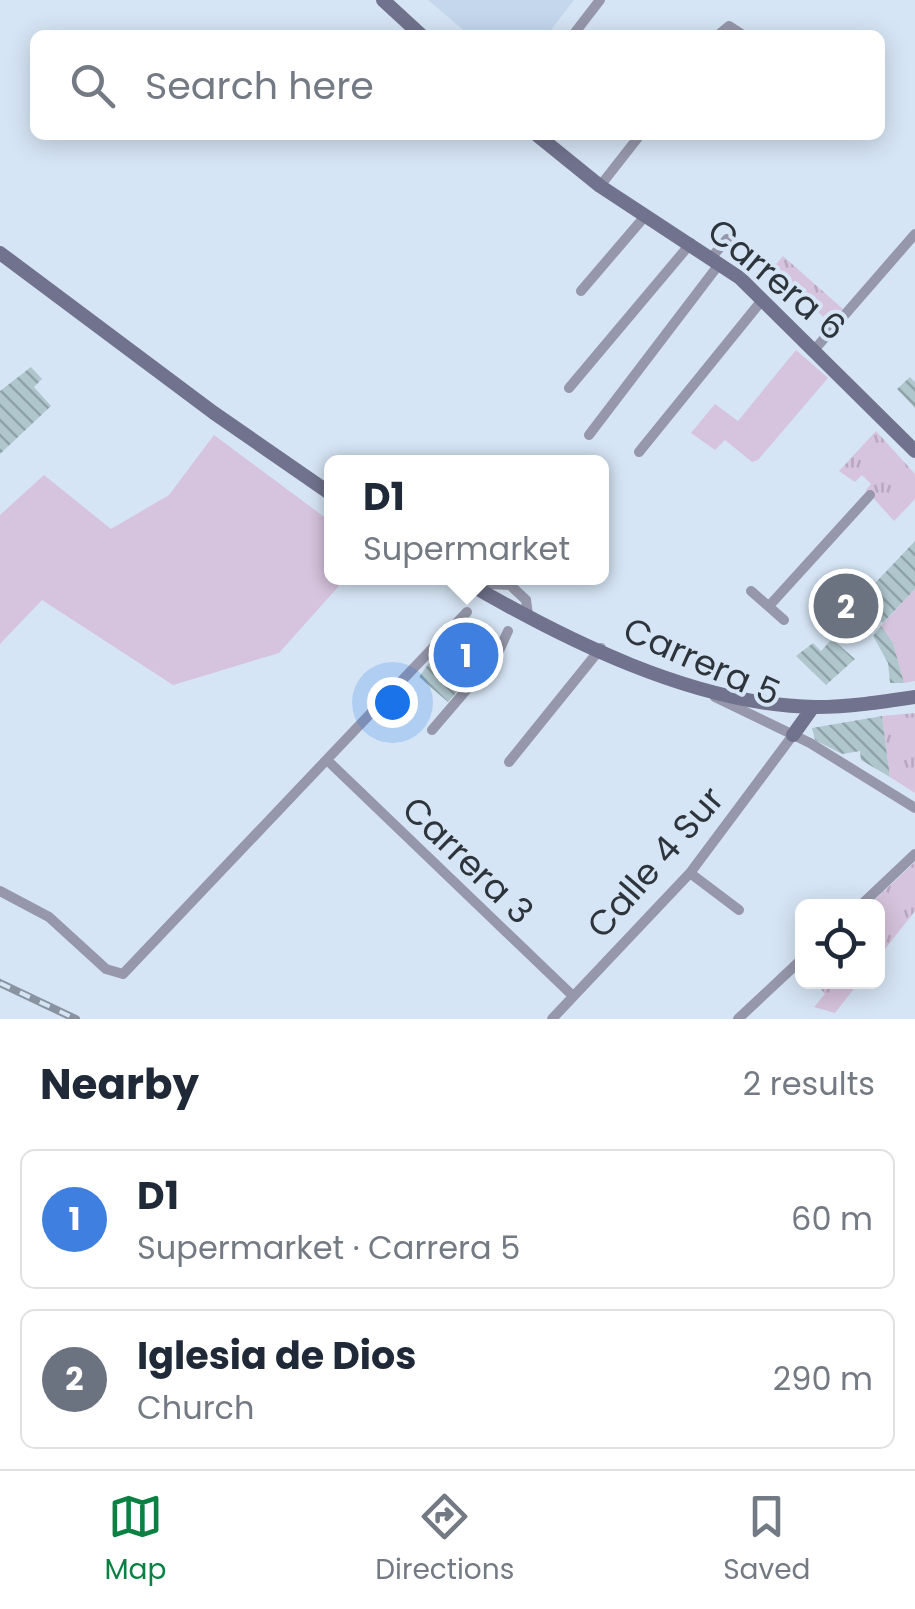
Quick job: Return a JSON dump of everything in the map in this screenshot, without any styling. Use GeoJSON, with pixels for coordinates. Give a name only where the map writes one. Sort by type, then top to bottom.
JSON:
{"type":"FeatureCollection","features":[{"type":"Feature","properties":{"kind":"main road"},"geometry":{"type":"LineString","coordinates":[[382,0],[415,30]]}},
{"type":"Feature","properties":{"kind":"main road","name":"Carrera 6"},"geometry":{"type":"LineString","coordinates":[[543,140],[600,186],[716,260],[763,299],[915,451]]}},
{"type":"Feature","properties":{"kind":"main road"},"geometry":{"type":"LineString","coordinates":[[0,253],[214,414],[324,489]]}},
{"type":"Feature","properties":{"kind":"main road","name":"Carrera 5"},"geometry":{"type":"LineString","coordinates":[[472,585],[528,615],[695,688]]}},
{"type":"Feature","properties":{"kind":"main road"},"geometry":{"type":"LineString","coordinates":[[695,688],[814,707],[915,698]]}},
{"type":"Feature","properties":{"kind":"main road"},"geometry":{"type":"LineString","coordinates":[[793,735],[814,707]]}},
{"type":"Feature","properties":{"kind":"street"},"geometry":{"type":"LineString","coordinates":[[577,30],[600,0]]}},
{"type":"Feature","properties":{"kind":"street"},"geometry":{"type":"LineString","coordinates":[[600,186],[636,140]]}},
{"type":"Feature","properties":{"kind":"street"},"geometry":{"type":"LineString","coordinates":[[581,291],[646,215]]}},
{"type":"Feature","properties":{"kind":"street"},"geometry":{"type":"LineString","coordinates":[[815,349],[915,234]]}},
{"type":"Feature","properties":{"kind":"street"},"geometry":{"type":"LineString","coordinates":[[589,435],[716,260],[727,239]]}},
{"type":"Feature","properties":{"kind":"street"},"geometry":{"type":"LineString","coordinates":[[569,388],[691,244]]}},
{"type":"Feature","properties":{"kind":"street"},"geometry":{"type":"LineString","coordinates":[[639,452],[763,299]]}},
{"type":"Feature","properties":{"kind":"street"},"geometry":{"type":"LineString","coordinates":[[768,606],[870,495]]}},
{"type":"Feature","properties":{"kind":"street"},"geometry":{"type":"LineString","coordinates":[[751,591],[784,620]]}},
{"type":"Feature","properties":{"kind":"street"},"geometry":{"type":"LineString","coordinates":[[0,891],[49,918],[106,969],[123,974],[467,612]]}},
{"type":"Feature","properties":{"kind":"street"},"geometry":{"type":"LineString","coordinates":[[432,730],[498,653],[508,631]]}},
{"type":"Feature","properties":{"kind":"street"},"geometry":{"type":"LineString","coordinates":[[509,762],[601,648]]}},
{"type":"Feature","properties":{"kind":"street","name":"Carrera 5"},"geometry":{"type":"LineString","coordinates":[[695,688],[793,735],[915,808]]}},
{"type":"Feature","properties":{"kind":"street","name":"Calle 4 Sur"},"geometry":{"type":"LineString","coordinates":[[552,1019],[690,873],[793,735]]}},
{"type":"Feature","properties":{"kind":"street","name":"Carrera 3"},"geometry":{"type":"LineString","coordinates":[[328,761],[573,996]]}},
{"type":"Feature","properties":{"kind":"street"},"geometry":{"type":"LineString","coordinates":[[867,899],[915,854]]}},
{"type":"Feature","properties":{"kind":"street"},"geometry":{"type":"LineString","coordinates":[[690,873],[739,910]]}},
{"type":"Feature","properties":{"kind":"street"},"geometry":{"type":"LineString","coordinates":[[738,1019],[795,966]]}},
{"type":"Feature","properties":{"kind":"shaded area"},"geometry":{"type":"Polygon","coordinates":[[[428,0],[574,0],[551,30],[463,30],[428,0]]]}},
{"type":"Feature","properties":{"kind":"green space"},"geometry":{"type":"Polygon","coordinates":[[[783,256],[843,309],[829,322],[771,270],[783,256]]]}},
{"type":"Feature","properties":{"kind":"green space"},"geometry":{"type":"Polygon","coordinates":[[[796,350],[828,378],[758,460],[752,462],[725,440],[715,450],[691,433],[715,404],[738,421],[796,350]]]}},
{"type":"Feature","properties":{"kind":"green space"},"geometry":{"type":"Polygon","coordinates":[[[876,431],[915,474],[915,499],[894,521],[866,490],[871,484],[862,475],[855,482],[839,471],[876,431]]]}},
{"type":"Feature","properties":{"kind":"green space"},"geometry":{"type":"Polygon","coordinates":[[[214,435],[324,517],[324,585],[340,585],[279,653],[173,685],[42,600],[0,644],[0,515],[44,475],[111,529],[169,495],[214,435]]]}},
{"type":"Feature","properties":{"kind":"green space"},"geometry":{"type":"Polygon","coordinates":[[[915,589],[915,681],[904,683],[893,643],[881,626],[915,589]]]}},
{"type":"Feature","properties":{"kind":"green space"},"geometry":{"type":"Polygon","coordinates":[[[915,713],[915,793],[890,777],[882,716],[915,713]]]}},
{"type":"Feature","properties":{"kind":"green space"},"geometry":{"type":"Polygon","coordinates":[[[915,862],[915,911],[885,949],[885,899],[875,899],[915,862]]]}},
{"type":"Feature","properties":{"kind":"green space"},"geometry":{"type":"Polygon","coordinates":[[[821,989],[854,989],[835,1013],[814,1007],[825,994],[821,989]]]}},
{"type":"Feature","properties":{"kind":"building"},"geometry":{"type":"Polygon","coordinates":[[[31,367],[42,379],[34,387],[51,406],[0,454],[0,391],[31,367]]]}},
{"type":"Feature","properties":{"kind":"building"},"geometry":{"type":"Polygon","coordinates":[[[910,377],[915,382],[915,408],[897,389],[910,377]]]}},
{"type":"Feature","properties":{"kind":"building"},"geometry":{"type":"Polygon","coordinates":[[[915,541],[915,589],[883,623],[873,614],[854,634],[818,598],[839,577],[860,599],[915,541]]]}},
{"type":"Feature","properties":{"kind":"building"},"geometry":{"type":"Polygon","coordinates":[[[881,626],[893,643],[904,683],[890,683],[888,663],[873,636],[881,626]]]}},
{"type":"Feature","properties":{"kind":"building"},"geometry":{"type":"Polygon","coordinates":[[[454,628],[487,657],[448,702],[419,677],[454,628]]]}},
{"type":"Feature","properties":{"kind":"building"},"geometry":{"type":"Polygon","coordinates":[[[832,639],[855,659],[826,685],[796,656],[813,643],[821,651],[832,639]]]}},
{"type":"Feature","properties":{"kind":"building"},"geometry":{"type":"Polygon","coordinates":[[[882,716],[890,777],[861,760],[860,751],[842,754],[815,740],[812,728],[882,716]]]}},
{"type":"Feature","properties":{"kind":"railway"},"geometry":{"type":"LineString","coordinates":[[0,983],[76,1019]]}},
{"type":"Feature","properties":{"kind":"place","name":"Iglesia de Dios"},"geometry":{"type":"Point","coordinates":[846,606]}},
{"type":"Feature","properties":{"kind":"place","name":"D1"},"geometry":{"type":"Point","coordinates":[466,655]}}]}
